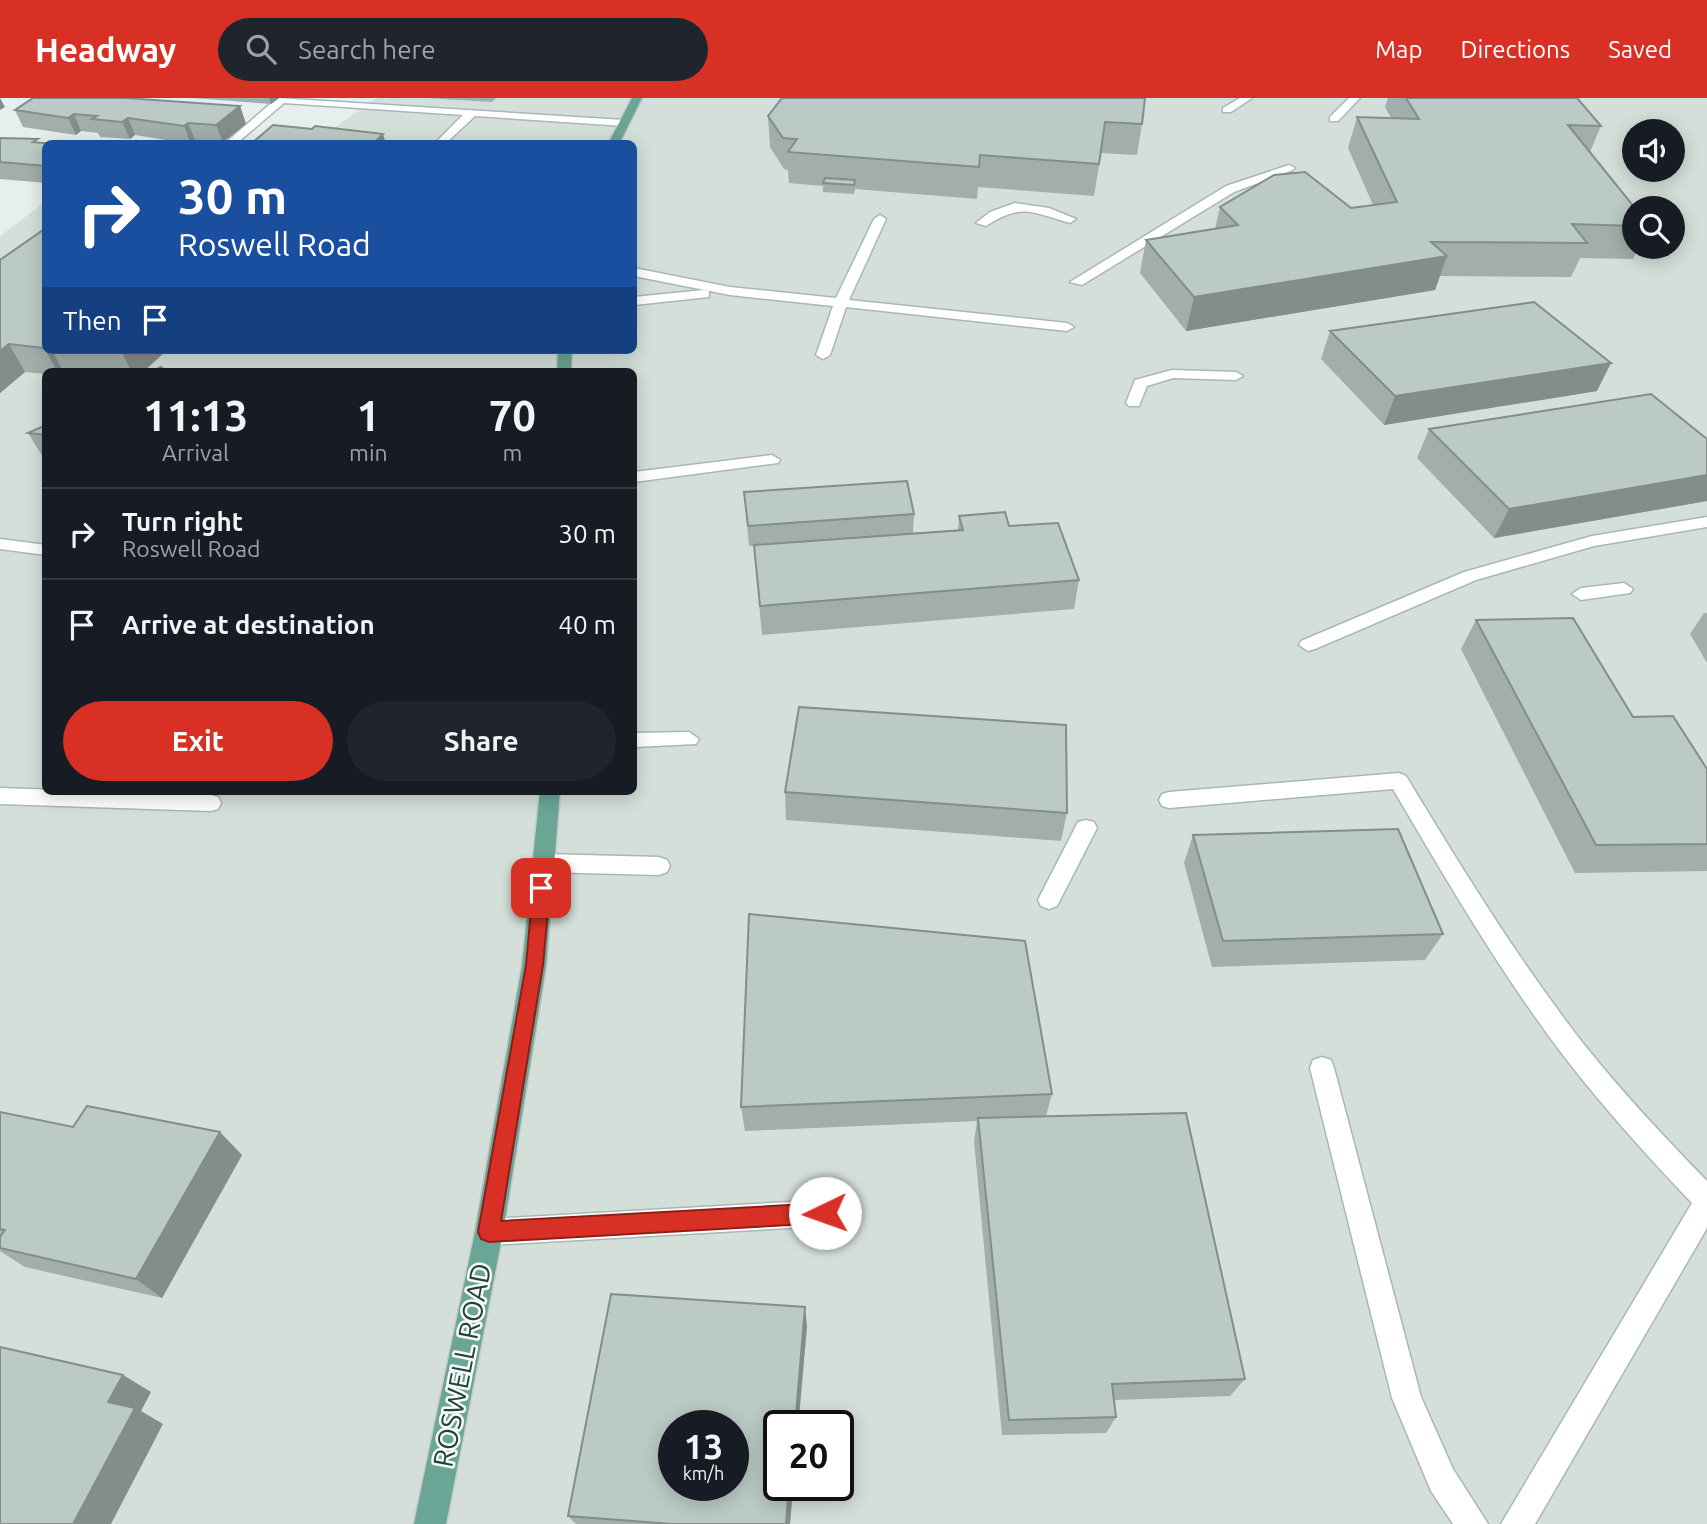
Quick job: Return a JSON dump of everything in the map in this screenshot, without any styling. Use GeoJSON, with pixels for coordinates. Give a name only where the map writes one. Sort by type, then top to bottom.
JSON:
{"type":"FeatureCollection","features":[{"type":"Feature","properties":{"kind":"main road"},"geometry":{"type":"LineString","coordinates":[[615,140],[637,98]]}},
{"type":"Feature","properties":{"kind":"main road","name":"ROSWELL ROAD"},"geometry":{"type":"LineString","coordinates":[[430,1524],[489,1232],[534,965],[550,795]]}},
{"type":"Feature","properties":{"kind":"street"},"geometry":{"type":"LineString","coordinates":[[1227,110],[1247,98]]}},
{"type":"Feature","properties":{"kind":"street"},"geometry":{"type":"LineString","coordinates":[[1334,120],[1354,98]]}},
{"type":"Feature","properties":{"kind":"street"},"geometry":{"type":"LineString","coordinates":[[234,140],[283,99],[624,123]]}},
{"type":"Feature","properties":{"kind":"street"},"geometry":{"type":"LineString","coordinates":[[442,140],[472,113]]}},
{"type":"Feature","properties":{"kind":"street"},"geometry":{"type":"LineString","coordinates":[[1077,282],[1230,189],[1289,168]]}},
{"type":"Feature","properties":{"kind":"street"},"geometry":{"type":"LineString","coordinates":[[982,223],[1009,207],[1033,206],[1070,219]]}},
{"type":"Feature","properties":{"kind":"street"},"geometry":{"type":"LineString","coordinates":[[823,355],[841,303],[880,219]]}},
{"type":"Feature","properties":{"kind":"street"},"geometry":{"type":"LineString","coordinates":[[637,273],[730,291],[1067,327]]}},
{"type":"Feature","properties":{"kind":"street"},"geometry":{"type":"LineString","coordinates":[[637,301],[730,291]]}},
{"type":"Feature","properties":{"kind":"street"},"geometry":{"type":"LineString","coordinates":[[1134,403],[1140,383],[1172,374],[1236,376]]}},
{"type":"Feature","properties":{"kind":"street"},"geometry":{"type":"LineString","coordinates":[[637,477],[772,460]]}},
{"type":"Feature","properties":{"kind":"street"},"geometry":{"type":"LineString","coordinates":[[1308,645],[1470,576],[1592,541],[1707,522]]}},
{"type":"Feature","properties":{"kind":"street"},"geometry":{"type":"LineString","coordinates":[[0,544],[42,549]]}},
{"type":"Feature","properties":{"kind":"street"},"geometry":{"type":"LineString","coordinates":[[1581,594],[1625,589]]}},
{"type":"Feature","properties":{"kind":"street"},"geometry":{"type":"LineString","coordinates":[[637,740],[689,739]]}},
{"type":"Feature","properties":{"kind":"street"},"geometry":{"type":"LineString","coordinates":[[1169,800],[1399,781],[1455,877],[1573,1048],[1644,1135],[1707,1201],[1517,1524]]}},
{"type":"Feature","properties":{"kind":"street"},"geometry":{"type":"LineString","coordinates":[[0,796],[211,803]]}},
{"type":"Feature","properties":{"kind":"street"},"geometry":{"type":"LineString","coordinates":[[1049,900],[1086,828]]}},
{"type":"Feature","properties":{"kind":"street"},"geometry":{"type":"LineString","coordinates":[[544,863],[659,866]]}},
{"type":"Feature","properties":{"kind":"street"},"geometry":{"type":"LineString","coordinates":[[1322,1068],[1407,1398],[1442,1479],[1472,1524]]}},
{"type":"Feature","properties":{"kind":"street"},"geometry":{"type":"LineString","coordinates":[[489,1232],[825,1213]]}},
{"type":"Feature","properties":{"kind":"shaded area"},"geometry":{"type":"Polygon","coordinates":[[[377,98],[1707,98],[1707,1524],[0,1524],[0,236],[42,204],[42,354],[637,354],[637,140],[316,140],[377,98]]]}},
{"type":"Feature","properties":{"kind":"building"},"geometry":{"type":"Polygon","coordinates":[[[33,98],[126,98],[240,106],[216,125],[188,123],[184,126],[128,118],[122,122],[92,119],[97,116],[74,114],[68,118],[15,110],[33,98]]]}},
{"type":"Feature","properties":{"kind":"building"},"geometry":{"type":"Polygon","coordinates":[[[782,98],[1145,98],[1142,124],[1105,122],[1099,164],[980,155],[979,167],[788,152],[797,139],[783,138],[768,116],[782,98]]]}},
{"type":"Feature","properties":{"kind":"building"},"geometry":{"type":"Polygon","coordinates":[[[1406,98],[1577,98],[1601,126],[1568,125],[1625,196],[1622,196],[1622,226],[1572,224],[1587,243],[1431,242],[1447,256],[1194,297],[1146,240],[1238,225],[1220,207],[1274,175],[1305,172],[1351,208],[1397,202],[1357,117],[1419,119],[1406,98]]]}},
{"type":"Feature","properties":{"kind":"building"},"geometry":{"type":"Polygon","coordinates":[[[273,125],[312,129],[315,126],[383,134],[377,140],[256,140],[273,125]]]}},
{"type":"Feature","properties":{"kind":"building"},"geometry":{"type":"Polygon","coordinates":[[[0,138],[38,139],[33,142],[42,143],[42,166],[0,162],[0,138]]]}},
{"type":"Feature","properties":{"kind":"building"},"geometry":{"type":"Polygon","coordinates":[[[825,178],[855,180],[854,185],[823,183],[825,178]]]}},
{"type":"Feature","properties":{"kind":"building"},"geometry":{"type":"Polygon","coordinates":[[[42,231],[42,348],[9,344],[0,351],[0,260],[42,231]]]}},
{"type":"Feature","properties":{"kind":"building"},"geometry":{"type":"Polygon","coordinates":[[[1534,302],[1611,363],[1395,396],[1330,331],[1534,302]]]}},
{"type":"Feature","properties":{"kind":"building"},"geometry":{"type":"Polygon","coordinates":[[[1651,394],[1707,439],[1707,475],[1509,509],[1429,429],[1651,394]]]}},
{"type":"Feature","properties":{"kind":"building"},"geometry":{"type":"Polygon","coordinates":[[[42,427],[42,435],[28,433],[42,427]]]}},
{"type":"Feature","properties":{"kind":"building"},"geometry":{"type":"Polygon","coordinates":[[[907,481],[914,514],[748,526],[744,492],[907,481]]]}},
{"type":"Feature","properties":{"kind":"building"},"geometry":{"type":"Polygon","coordinates":[[[1005,512],[1009,526],[1058,523],[1079,580],[760,606],[754,545],[963,530],[959,516],[1005,512]]]}},
{"type":"Feature","properties":{"kind":"building"},"geometry":{"type":"Polygon","coordinates":[[[1573,618],[1633,717],[1673,716],[1707,769],[1707,844],[1596,845],[1476,620],[1573,618]]]}},
{"type":"Feature","properties":{"kind":"building"},"geometry":{"type":"Polygon","coordinates":[[[799,707],[1066,725],[1067,813],[785,792],[799,707]]]}},
{"type":"Feature","properties":{"kind":"building"},"geometry":{"type":"Polygon","coordinates":[[[1398,829],[1443,934],[1223,941],[1193,835],[1398,829]]]}},
{"type":"Feature","properties":{"kind":"building"},"geometry":{"type":"Polygon","coordinates":[[[749,914],[1025,941],[1052,1094],[741,1107],[749,914]]]}},
{"type":"Feature","properties":{"kind":"building"},"geometry":{"type":"Polygon","coordinates":[[[87,1106],[220,1132],[136,1279],[0,1248],[0,1237],[5,1230],[0,1229],[0,1112],[73,1127],[87,1106]]]}},
{"type":"Feature","properties":{"kind":"building"},"geometry":{"type":"Polygon","coordinates":[[[1186,1113],[1245,1379],[1112,1384],[1116,1417],[1009,1420],[978,1118],[1186,1113]]]}},
{"type":"Feature","properties":{"kind":"building"},"geometry":{"type":"Polygon","coordinates":[[[611,1294],[805,1307],[796,1410],[763,1410],[763,1501],[788,1501],[786,1524],[672,1524],[568,1516],[611,1294]]]}},
{"type":"Feature","properties":{"kind":"building"},"geometry":{"type":"Polygon","coordinates":[[[0,1347],[123,1375],[108,1402],[135,1408],[73,1524],[0,1524],[0,1347]]]}},
{"type":"Feature","properties":{"kind":"route"},"geometry":{"type":"LineString","coordinates":[[541,888],[534,965],[489,1232],[825,1213]]}}]}
